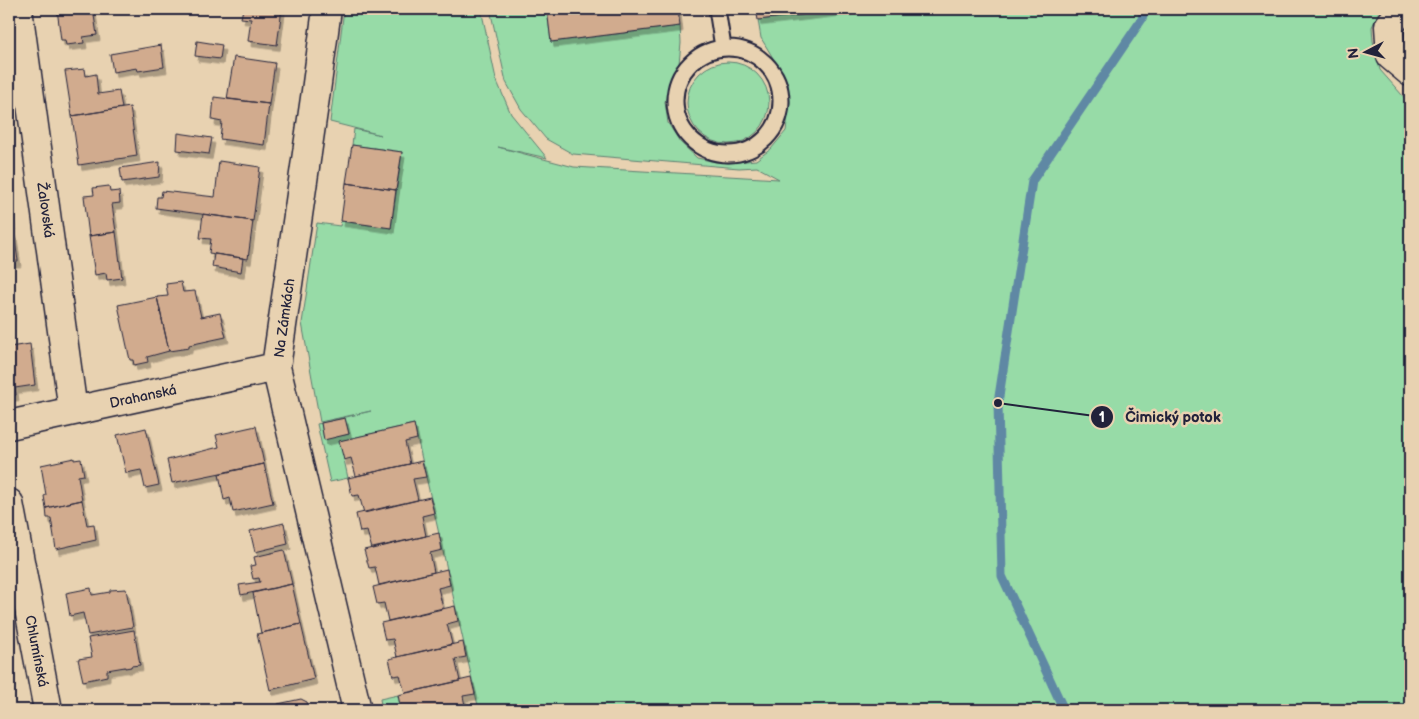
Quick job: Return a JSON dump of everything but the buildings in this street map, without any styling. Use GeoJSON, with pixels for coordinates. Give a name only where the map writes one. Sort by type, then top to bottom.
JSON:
{"type":"FeatureCollection","features":[{"type":"Feature","properties":{"kind":"street","name":"Na Zámkách"},"geometry":{"type":"LineString","coordinates":[[327,9],[276,367],[357,710]]}},
{"type":"Feature","properties":{"kind":"street"},"geometry":{"type":"LineString","coordinates":[[1402,9],[1389,26],[1391,56],[1410,72]]}},
{"type":"Feature","properties":{"kind":"street","name":"Žalovská"},"geometry":{"type":"LineString","coordinates":[[15,15],[73,411]]}},
{"type":"Feature","properties":{"kind":"street","name":"Drahanská"},"geometry":{"type":"LineString","coordinates":[[9,425],[276,367]]}},
{"type":"Feature","properties":{"kind":"street","name":"Chlumínská"},"geometry":{"type":"LineString","coordinates":[[9,503],[48,710]]}},
{"type":"Feature","properties":{"kind":"lane"},"geometry":{"type":"LineString","coordinates":[[717,9],[723,48]]}},
{"type":"Feature","properties":{"kind":"lane"},"geometry":{"type":"LineString","coordinates":[[723,48],[741,49],[758,57],[771,70],[779,86],[781,105],[777,123],[767,138],[752,149],[734,155],[717,154],[702,148],[688,138],[679,124],[674,107],[675,90],[681,74],[692,61],[706,52],[723,48]]}},
{"type":"Feature","properties":{"kind":"green space"},"geometry":{"type":"Polygon","coordinates":[[[344,9],[481,9],[496,79],[511,114],[547,158],[498,147],[574,167],[779,179],[757,167],[739,168],[573,154],[546,139],[521,109],[506,82],[490,9],[547,9],[551,42],[680,26],[679,64],[669,84],[665,102],[668,123],[680,142],[697,158],[729,163],[756,160],[771,149],[786,131],[790,102],[788,83],[761,38],[758,20],[851,9],[1380,9],[1372,27],[1373,41],[1380,70],[1410,104],[1410,710],[479,710],[414,424],[340,441],[348,478],[330,482],[317,424],[321,423],[324,439],[349,434],[345,418],[322,423],[371,411],[320,422],[302,323],[317,223],[340,226],[341,221],[391,228],[402,152],[352,145],[354,129],[381,135],[330,122],[344,9]]]}},
{"type":"Feature","properties":{"kind":"green space"},"geometry":{"type":"Polygon","coordinates":[[[728,62],[744,65],[757,74],[766,87],[769,103],[766,119],[757,132],[744,141],[728,144],[712,141],[699,132],[690,119],[687,103],[690,87],[699,74],[712,65],[728,62]]]}},
{"type":"Feature","properties":{"kind":"green space"},"geometry":{"type":"Polygon","coordinates":[[[398,695],[401,710],[382,710],[380,699],[398,695]]]}},
{"type":"Feature","properties":{"kind":"waterway"},"geometry":{"type":"LineString","coordinates":[[1064,710],[1002,576],[998,403],[1032,181],[1142,19],[1144,9]]}},
{"type":"Feature","properties":{"kind":"place","name":"Čimický potok"},"geometry":{"type":"Point","coordinates":[998,403]}}]}
